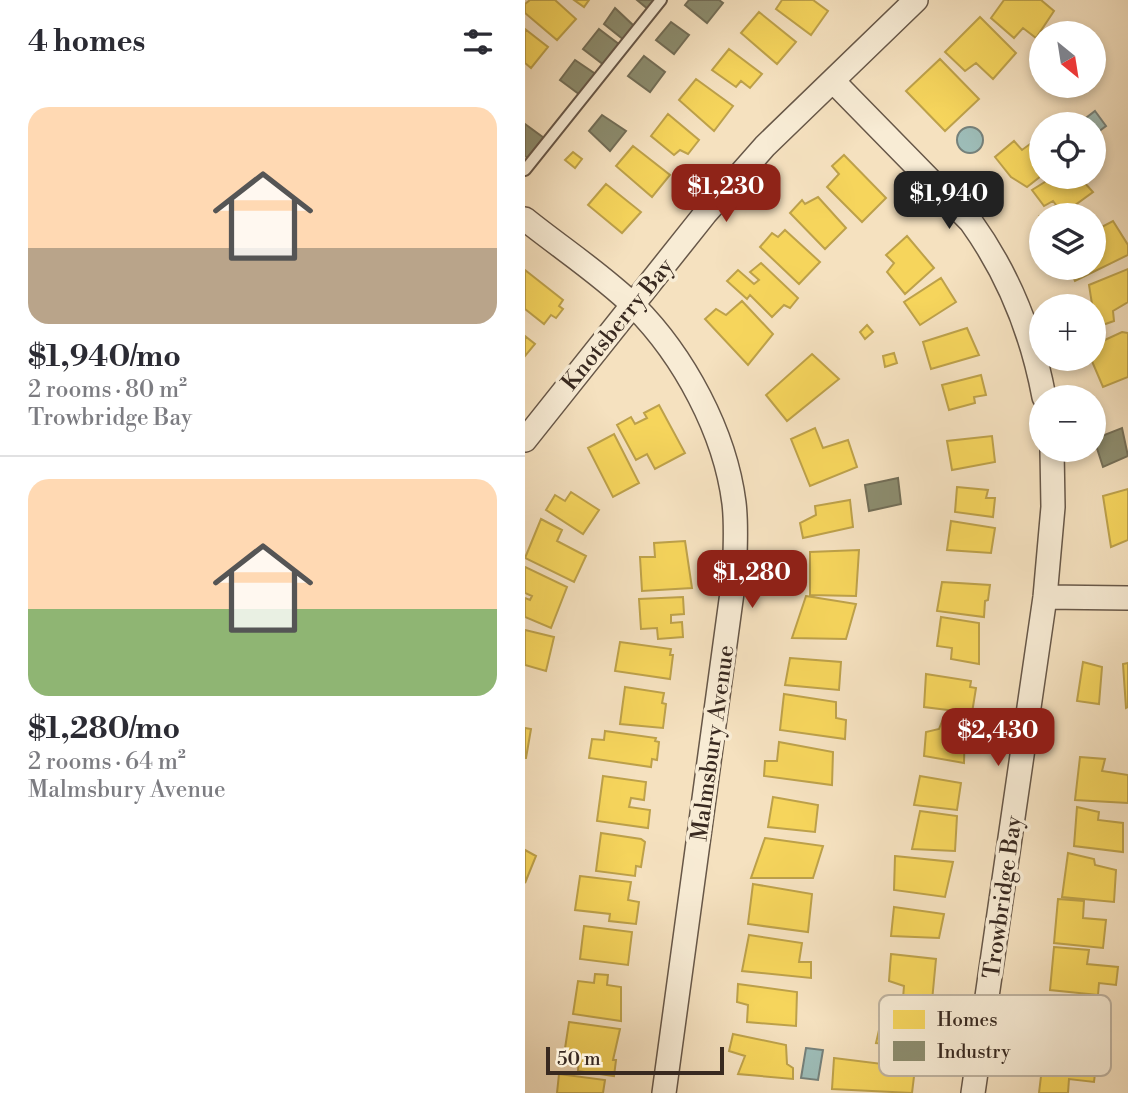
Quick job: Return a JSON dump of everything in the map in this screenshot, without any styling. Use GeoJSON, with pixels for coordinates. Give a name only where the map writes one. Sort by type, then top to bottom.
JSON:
{"type":"FeatureCollection","features":[{"type":"Feature","properties":{"kind":"street","name":"Knotsberry Bay"},"geometry":{"type":"LineString","coordinates":[[525,439],[705,214],[765,146],[916,0]]}},
{"type":"Feature","properties":{"kind":"street"},"geometry":{"type":"LineString","coordinates":[[833,81],[971,222],[990,249],[1015,295],[1042,385]]}},
{"type":"Feature","properties":{"kind":"street","name":"Malmsbury Avenue"},"geometry":{"type":"LineString","coordinates":[[525,219],[633,305],[663,339],[688,376],[726,468],[735,525],[734,578],[664,1093]]}},
{"type":"Feature","properties":{"kind":"street","name":"Trowbridge Bay"},"geometry":{"type":"LineString","coordinates":[[987,995],[1045,597],[1053,508],[1052,462]]}},
{"type":"Feature","properties":{"kind":"street"},"geometry":{"type":"LineString","coordinates":[[1045,597],[1128,598]]}},
{"type":"Feature","properties":{"kind":"lane"},"geometry":{"type":"LineString","coordinates":[[525,170],[661,0]]}},
{"type":"Feature","properties":{"kind":"water"},"geometry":{"type":"Polygon","coordinates":[[[970,127],[979,131],[983,140],[979,149],[970,153],[961,149],[957,140],[961,131],[970,127]]]}},
{"type":"Feature","properties":{"kind":"water"},"geometry":{"type":"Polygon","coordinates":[[[806,1048],[823,1050],[818,1080],[801,1078],[806,1048]]]}},
{"type":"Feature","properties":{"kind":"building: Homes"},"geometry":{"type":"Polygon","coordinates":[[[530,0],[555,0],[576,19],[557,40],[525,13],[525,4],[530,0]]]}},
{"type":"Feature","properties":{"kind":"building: Homes"},"geometry":{"type":"Polygon","coordinates":[[[574,0],[589,0],[584,7],[574,0]]]}},
{"type":"Feature","properties":{"kind":"building: Homes"},"geometry":{"type":"Polygon","coordinates":[[[782,0],[813,0],[828,11],[811,35],[776,9],[782,0]]]}},
{"type":"Feature","properties":{"kind":"building: Homes"},"geometry":{"type":"Polygon","coordinates":[[[1004,0],[1041,0],[1054,11],[1047,21],[1029,21],[1029,33],[1023,28],[1014,38],[991,18],[1004,0]]]}},
{"type":"Feature","properties":{"kind":"building: Homes"},"geometry":{"type":"Polygon","coordinates":[[[759,12],[796,42],[777,64],[741,33],[759,12]]]}},
{"type":"Feature","properties":{"kind":"building: Homes"},"geometry":{"type":"Polygon","coordinates":[[[980,17],[1016,53],[993,79],[976,63],[965,71],[945,52],[980,17]]]}},
{"type":"Feature","properties":{"kind":"building: Homes"},"geometry":{"type":"Polygon","coordinates":[[[525,29],[548,47],[531,68],[525,63],[525,29]]]}},
{"type":"Feature","properties":{"kind":"building: Homes"},"geometry":{"type":"Polygon","coordinates":[[[729,49],[762,74],[750,88],[741,81],[736,87],[712,70],[729,49]]]}},
{"type":"Feature","properties":{"kind":"building: Homes"},"geometry":{"type":"Polygon","coordinates":[[[940,59],[979,99],[945,131],[906,91],[940,59]]]}},
{"type":"Feature","properties":{"kind":"building: Homes"},"geometry":{"type":"Polygon","coordinates":[[[696,79],[733,106],[714,131],[679,100],[696,79]]]}},
{"type":"Feature","properties":{"kind":"building: Homes"},"geometry":{"type":"Polygon","coordinates":[[[668,114],[699,140],[688,154],[680,150],[674,155],[651,136],[668,114]]]}},
{"type":"Feature","properties":{"kind":"building: Homes"},"geometry":{"type":"Polygon","coordinates":[[[1014,141],[1022,150],[1029,145],[1027,187],[1011,177],[995,157],[1014,141]]]}},
{"type":"Feature","properties":{"kind":"building: Homes"},"geometry":{"type":"Polygon","coordinates":[[[633,146],[670,175],[652,197],[616,166],[633,146]]]}},
{"type":"Feature","properties":{"kind":"building: Homes"},"geometry":{"type":"Polygon","coordinates":[[[573,152],[582,159],[575,168],[565,160],[573,152]]]}},
{"type":"Feature","properties":{"kind":"building: Homes"},"geometry":{"type":"Polygon","coordinates":[[[844,155],[886,198],[862,222],[827,187],[839,174],[832,166],[844,155]]]}},
{"type":"Feature","properties":{"kind":"building: Homes"},"geometry":{"type":"Polygon","coordinates":[[[606,184],[641,212],[622,233],[588,205],[606,184]]]}},
{"type":"Feature","properties":{"kind":"building: Homes"},"geometry":{"type":"Polygon","coordinates":[[[1090,189],[1093,192],[1078,203],[1042,203],[1032,190],[1090,189]]]}},
{"type":"Feature","properties":{"kind":"building: Homes"},"geometry":{"type":"Polygon","coordinates":[[[818,197],[846,228],[825,249],[790,213],[802,200],[805,204],[818,197]]]}},
{"type":"Feature","properties":{"kind":"building: Homes"},"geometry":{"type":"Polygon","coordinates":[[[1113,221],[1128,245],[1128,255],[1106,266],[1106,225],[1113,221]]]}},
{"type":"Feature","properties":{"kind":"building: Homes"},"geometry":{"type":"Polygon","coordinates":[[[785,230],[820,262],[799,284],[760,247],[772,233],[778,237],[785,230]]]}},
{"type":"Feature","properties":{"kind":"building: Homes"},"geometry":{"type":"Polygon","coordinates":[[[907,236],[934,268],[905,294],[887,272],[894,263],[886,255],[907,236]]]}},
{"type":"Feature","properties":{"kind":"building: Homes"},"geometry":{"type":"Polygon","coordinates":[[[761,263],[798,298],[790,308],[784,305],[772,317],[750,295],[747,299],[727,281],[738,270],[754,284],[759,280],[750,272],[761,263]]]}},
{"type":"Feature","properties":{"kind":"building: Homes"},"geometry":{"type":"Polygon","coordinates":[[[1128,269],[1128,302],[1113,311],[1114,321],[1106,324],[1106,294],[1090,294],[1089,285],[1128,269]]]}},
{"type":"Feature","properties":{"kind":"building: Homes"},"geometry":{"type":"Polygon","coordinates":[[[525,270],[563,300],[559,306],[563,309],[556,318],[551,315],[544,324],[525,309],[525,270]]]}},
{"type":"Feature","properties":{"kind":"building: Homes"},"geometry":{"type":"Polygon","coordinates":[[[941,278],[956,302],[920,325],[904,302],[941,278]]]}},
{"type":"Feature","properties":{"kind":"building: Homes"},"geometry":{"type":"Polygon","coordinates":[[[742,301],[773,334],[748,365],[705,319],[716,309],[726,315],[742,301]]]}},
{"type":"Feature","properties":{"kind":"building: Homes"},"geometry":{"type":"Polygon","coordinates":[[[867,325],[873,332],[865,339],[860,332],[867,325]]]}},
{"type":"Feature","properties":{"kind":"building: Homes"},"geometry":{"type":"Polygon","coordinates":[[[967,328],[979,355],[931,369],[923,342],[967,328]]]}},
{"type":"Feature","properties":{"kind":"building: Homes"},"geometry":{"type":"Polygon","coordinates":[[[1122,332],[1128,333],[1128,377],[1106,386],[1102,385],[1096,371],[1106,371],[1106,339],[1122,332]]]}},
{"type":"Feature","properties":{"kind":"building: Homes"},"geometry":{"type":"Polygon","coordinates":[[[525,336],[535,344],[525,356],[525,336]]]}},
{"type":"Feature","properties":{"kind":"building: Homes"},"geometry":{"type":"Polygon","coordinates":[[[894,353],[897,363],[885,367],[883,356],[894,353]]]}},
{"type":"Feature","properties":{"kind":"building: Homes"},"geometry":{"type":"Polygon","coordinates":[[[812,354],[839,379],[787,421],[766,395],[812,354]]]}},
{"type":"Feature","properties":{"kind":"building: Homes"},"geometry":{"type":"Polygon","coordinates":[[[981,375],[986,395],[974,397],[975,403],[949,410],[942,385],[981,375]]]}},
{"type":"Feature","properties":{"kind":"building: Homes"},"geometry":{"type":"Polygon","coordinates":[[[659,405],[685,453],[655,469],[647,454],[636,460],[617,425],[631,417],[635,424],[647,418],[644,413],[659,405]]]}},
{"type":"Feature","properties":{"kind":"building: Homes"},"geometry":{"type":"Polygon","coordinates":[[[815,428],[823,448],[848,440],[857,467],[810,486],[791,439],[815,428]]]}},
{"type":"Feature","properties":{"kind":"building: Homes"},"geometry":{"type":"Polygon","coordinates":[[[614,434],[639,483],[613,497],[588,448],[614,434]]]}},
{"type":"Feature","properties":{"kind":"building: Homes"},"geometry":{"type":"Polygon","coordinates":[[[992,436],[995,462],[952,470],[947,441],[992,436]]]}},
{"type":"Feature","properties":{"kind":"building: Homes"},"geometry":{"type":"Polygon","coordinates":[[[957,487],[988,490],[986,498],[995,498],[993,517],[955,512],[957,487]]]}},
{"type":"Feature","properties":{"kind":"building: Homes"},"geometry":{"type":"Polygon","coordinates":[[[1128,489],[1128,540],[1111,547],[1103,496],[1128,489]]]}},
{"type":"Feature","properties":{"kind":"building: Homes"},"geometry":{"type":"Polygon","coordinates":[[[571,492],[599,510],[583,534],[546,510],[555,495],[565,501],[571,492]]]}},
{"type":"Feature","properties":{"kind":"building: Homes"},"geometry":{"type":"Polygon","coordinates":[[[850,500],[853,527],[803,538],[800,523],[816,515],[815,506],[850,500]]]}},
{"type":"Feature","properties":{"kind":"building: Homes"},"geometry":{"type":"Polygon","coordinates":[[[541,519],[562,530],[557,541],[586,556],[574,582],[525,558],[541,519]]]}},
{"type":"Feature","properties":{"kind":"building: Homes"},"geometry":{"type":"Polygon","coordinates":[[[951,521],[995,528],[991,553],[947,550],[951,521]]]}},
{"type":"Feature","properties":{"kind":"building: Homes"},"geometry":{"type":"Polygon","coordinates":[[[685,541],[692,588],[642,591],[640,557],[655,557],[654,543],[685,541]]]}},
{"type":"Feature","properties":{"kind":"building: Homes"},"geometry":{"type":"Polygon","coordinates":[[[859,550],[856,596],[810,595],[810,552],[859,550]]]}},
{"type":"Feature","properties":{"kind":"building: Homes"},"geometry":{"type":"Polygon","coordinates":[[[525,567],[567,587],[551,628],[525,617],[525,598],[530,600],[532,596],[525,593],[525,567]]]}},
{"type":"Feature","properties":{"kind":"building: Homes"},"geometry":{"type":"Polygon","coordinates":[[[942,582],[990,585],[984,617],[937,611],[942,582]]]}},
{"type":"Feature","properties":{"kind":"building: Homes"},"geometry":{"type":"Polygon","coordinates":[[[806,596],[856,604],[846,639],[792,638],[806,596]]]}},
{"type":"Feature","properties":{"kind":"building: Homes"},"geometry":{"type":"Polygon","coordinates":[[[683,597],[684,614],[671,615],[671,623],[682,622],[683,637],[658,639],[657,628],[641,629],[639,599],[683,597]]]}},
{"type":"Feature","properties":{"kind":"building: Homes"},"geometry":{"type":"Polygon","coordinates":[[[941,617],[979,623],[979,664],[951,659],[952,648],[937,646],[941,617]]]}},
{"type":"Feature","properties":{"kind":"building: Homes"},"geometry":{"type":"Polygon","coordinates":[[[525,630],[554,637],[546,671],[525,665],[525,630]]]}},
{"type":"Feature","properties":{"kind":"building: Homes"},"geometry":{"type":"Polygon","coordinates":[[[620,642],[671,649],[670,655],[673,655],[670,679],[615,671],[620,642]]]}},
{"type":"Feature","properties":{"kind":"building: Homes"},"geometry":{"type":"Polygon","coordinates":[[[790,658],[841,662],[839,690],[785,685],[790,658]]]}},
{"type":"Feature","properties":{"kind":"building: Homes"},"geometry":{"type":"Polygon","coordinates":[[[1083,662],[1102,667],[1099,704],[1077,701],[1083,662]]]}},
{"type":"Feature","properties":{"kind":"building: Homes"},"geometry":{"type":"Polygon","coordinates":[[[1128,663],[1128,707],[1126,708],[1123,664],[1128,663]]]}},
{"type":"Feature","properties":{"kind":"building: Homes"},"geometry":{"type":"Polygon","coordinates":[[[926,674],[971,681],[970,687],[976,688],[972,713],[924,707],[926,674]]]}},
{"type":"Feature","properties":{"kind":"building: Homes"},"geometry":{"type":"Polygon","coordinates":[[[625,687],[664,693],[662,703],[666,704],[663,728],[620,724],[625,687]]]}},
{"type":"Feature","properties":{"kind":"building: Homes"},"geometry":{"type":"Polygon","coordinates":[[[784,694],[836,702],[836,718],[846,720],[845,739],[780,730],[784,694]]]}},
{"type":"Feature","properties":{"kind":"building: Homes"},"geometry":{"type":"Polygon","coordinates":[[[943,719],[965,722],[964,763],[924,756],[926,732],[939,729],[943,719]]]}},
{"type":"Feature","properties":{"kind":"building: Homes"},"geometry":{"type":"Polygon","coordinates":[[[525,728],[531,729],[526,758],[525,758],[525,728]]]}},
{"type":"Feature","properties":{"kind":"building: Homes"},"geometry":{"type":"Polygon","coordinates":[[[605,731],[656,738],[655,741],[659,742],[657,760],[652,759],[651,767],[589,758],[592,739],[604,740],[605,731]]]}},
{"type":"Feature","properties":{"kind":"building: Homes"},"geometry":{"type":"Polygon","coordinates":[[[779,742],[833,752],[832,785],[764,776],[765,761],[777,761],[779,742]]]}},
{"type":"Feature","properties":{"kind":"building: Homes"},"geometry":{"type":"Polygon","coordinates":[[[1080,757],[1105,759],[1102,771],[1128,775],[1128,803],[1075,800],[1080,757]]]}},
{"type":"Feature","properties":{"kind":"building: Homes"},"geometry":{"type":"Polygon","coordinates":[[[603,776],[646,782],[644,800],[631,798],[629,807],[650,810],[648,828],[597,821],[603,776]]]}},
{"type":"Feature","properties":{"kind":"building: Homes"},"geometry":{"type":"Polygon","coordinates":[[[920,776],[961,783],[957,810],[914,805],[920,776]]]}},
{"type":"Feature","properties":{"kind":"building: Homes"},"geometry":{"type":"Polygon","coordinates":[[[773,797],[818,805],[815,832],[768,827],[773,797]]]}},
{"type":"Feature","properties":{"kind":"building: Homes"},"geometry":{"type":"Polygon","coordinates":[[[1077,807],[1099,812],[1098,820],[1123,823],[1123,852],[1074,846],[1077,807]]]}},
{"type":"Feature","properties":{"kind":"building: Homes"},"geometry":{"type":"Polygon","coordinates":[[[920,811],[957,816],[955,851],[912,849],[920,811]]]}},
{"type":"Feature","properties":{"kind":"building: Homes"},"geometry":{"type":"Polygon","coordinates":[[[601,833],[641,839],[645,842],[641,867],[636,866],[635,876],[596,871],[601,833]]]}},
{"type":"Feature","properties":{"kind":"building: Homes"},"geometry":{"type":"Polygon","coordinates":[[[765,838],[823,846],[813,878],[751,878],[765,838]]]}},
{"type":"Feature","properties":{"kind":"building: Homes"},"geometry":{"type":"Polygon","coordinates":[[[525,850],[536,856],[525,883],[525,850]]]}},
{"type":"Feature","properties":{"kind":"building: Homes"},"geometry":{"type":"Polygon","coordinates":[[[1068,853],[1094,859],[1095,865],[1116,870],[1114,902],[1062,897],[1068,853]]]}},
{"type":"Feature","properties":{"kind":"building: Homes"},"geometry":{"type":"Polygon","coordinates":[[[895,856],[953,862],[945,897],[894,890],[895,856]]]}},
{"type":"Feature","properties":{"kind":"building: Homes"},"geometry":{"type":"Polygon","coordinates":[[[580,876],[631,882],[628,900],[639,902],[636,924],[609,921],[610,914],[575,910],[580,876]]]}},
{"type":"Feature","properties":{"kind":"building: Homes"},"geometry":{"type":"Polygon","coordinates":[[[753,884],[812,894],[808,932],[748,924],[753,884]]]}},
{"type":"Feature","properties":{"kind":"building: Homes"},"geometry":{"type":"Polygon","coordinates":[[[1058,899],[1084,901],[1083,918],[1106,920],[1103,948],[1054,943],[1058,899]]]}},
{"type":"Feature","properties":{"kind":"building: Homes"},"geometry":{"type":"Polygon","coordinates":[[[894,907],[944,914],[939,938],[891,936],[894,907]]]}},
{"type":"Feature","properties":{"kind":"building: Homes"},"geometry":{"type":"Polygon","coordinates":[[[584,926],[632,932],[628,965],[580,959],[584,926]]]}},
{"type":"Feature","properties":{"kind":"building: Homes"},"geometry":{"type":"Polygon","coordinates":[[[749,935],[802,943],[799,962],[811,962],[811,978],[742,971],[749,935]]]}},
{"type":"Feature","properties":{"kind":"building: Homes"},"geometry":{"type":"Polygon","coordinates":[[[1054,947],[1089,950],[1087,964],[1118,967],[1116,985],[1099,983],[1098,995],[1050,990],[1054,947]]]}},
{"type":"Feature","properties":{"kind":"building: Homes"},"geometry":{"type":"Polygon","coordinates":[[[891,954],[936,959],[933,995],[903,995],[904,986],[889,981],[891,954]]]}},
{"type":"Feature","properties":{"kind":"building: Homes"},"geometry":{"type":"Polygon","coordinates":[[[595,974],[608,975],[607,985],[621,987],[621,1021],[573,1014],[578,981],[594,983],[595,974]]]}},
{"type":"Feature","properties":{"kind":"building: Homes"},"geometry":{"type":"Polygon","coordinates":[[[738,984],[797,992],[796,1026],[747,1022],[748,1005],[737,1002],[738,984]]]}},
{"type":"Feature","properties":{"kind":"building: Homes"},"geometry":{"type":"Polygon","coordinates":[[[569,1022],[620,1029],[613,1060],[616,1060],[614,1076],[578,1071],[579,1057],[564,1055],[569,1022]]]}},
{"type":"Feature","properties":{"kind":"building: Homes"},"geometry":{"type":"Polygon","coordinates":[[[733,1034],[786,1045],[787,1064],[793,1068],[793,1079],[738,1074],[745,1056],[729,1051],[733,1034]]]}},
{"type":"Feature","properties":{"kind":"building: Homes"},"geometry":{"type":"Polygon","coordinates":[[[834,1058],[879,1064],[879,1076],[914,1076],[912,1093],[832,1089],[834,1058]]]}},
{"type":"Feature","properties":{"kind":"building: Homes"},"geometry":{"type":"Polygon","coordinates":[[[559,1074],[605,1080],[603,1093],[557,1093],[559,1074]]]}},
{"type":"Feature","properties":{"kind":"building: Homes"},"geometry":{"type":"Polygon","coordinates":[[[1041,1076],[1095,1076],[1094,1082],[1069,1079],[1068,1093],[1039,1093],[1041,1076]]]}},
{"type":"Feature","properties":{"kind":"building: Industry"},"geometry":{"type":"Polygon","coordinates":[[[637,0],[657,0],[649,10],[637,0]]]}},
{"type":"Feature","properties":{"kind":"building: Industry"},"geometry":{"type":"Polygon","coordinates":[[[689,0],[719,0],[723,3],[707,23],[685,5],[689,0]]]}},
{"type":"Feature","properties":{"kind":"building: Industry"},"geometry":{"type":"Polygon","coordinates":[[[615,8],[634,26],[624,40],[604,24],[615,8]]]}},
{"type":"Feature","properties":{"kind":"building: Industry"},"geometry":{"type":"Polygon","coordinates":[[[671,22],[689,35],[674,54],[656,40],[671,22]]]}},
{"type":"Feature","properties":{"kind":"building: Industry"},"geometry":{"type":"Polygon","coordinates":[[[599,29],[620,45],[604,65],[583,49],[599,29]]]}},
{"type":"Feature","properties":{"kind":"building: Industry"},"geometry":{"type":"Polygon","coordinates":[[[644,56],[665,72],[650,92],[628,76],[644,56]]]}},
{"type":"Feature","properties":{"kind":"building: Industry"},"geometry":{"type":"Polygon","coordinates":[[[575,60],[597,75],[580,95],[560,80],[575,60]]]}},
{"type":"Feature","properties":{"kind":"building: Industry"},"geometry":{"type":"Polygon","coordinates":[[[602,115],[626,131],[610,151],[589,131],[602,115]]]}},
{"type":"Feature","properties":{"kind":"building: Industry"},"geometry":{"type":"Polygon","coordinates":[[[525,124],[544,138],[528,158],[525,156],[525,124]]]}},
{"type":"Feature","properties":{"kind":"building: Industry"},"geometry":{"type":"Polygon","coordinates":[[[1122,428],[1128,456],[1103,467],[1101,462],[1106,462],[1106,434],[1122,428]]]}},
{"type":"Feature","properties":{"kind":"building: Industry"},"geometry":{"type":"Polygon","coordinates":[[[898,478],[901,504],[869,511],[865,485],[898,478]]]}}]}
